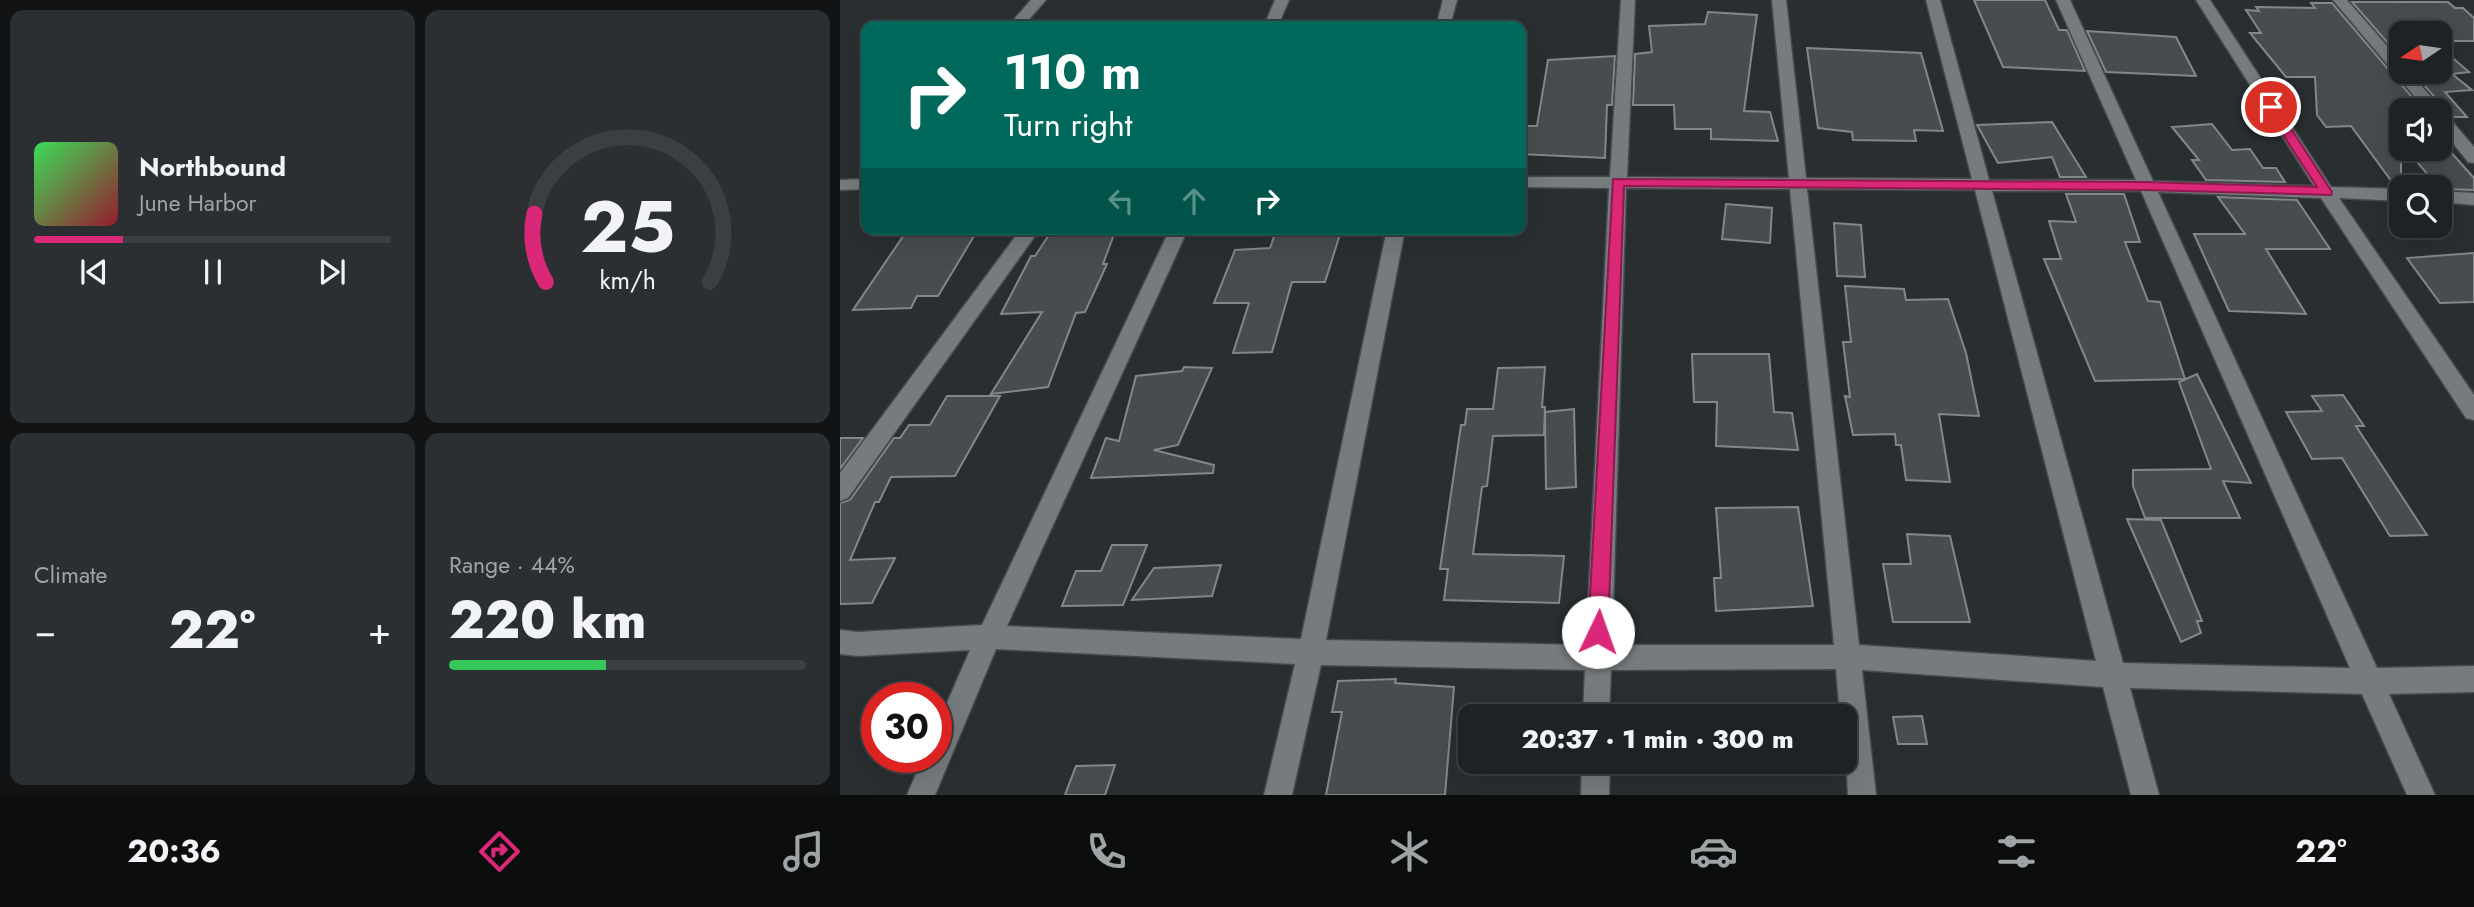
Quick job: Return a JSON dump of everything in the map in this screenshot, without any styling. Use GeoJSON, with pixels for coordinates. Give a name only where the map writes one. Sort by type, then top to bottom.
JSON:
{"type":"FeatureCollection","features":[{"type":"Feature","properties":{"kind":"street"},"geometry":{"type":"LineString","coordinates":[[1020,21],[1039,0]]}},
{"type":"Feature","properties":{"kind":"street"},"geometry":{"type":"LineString","coordinates":[[1273,21],[1282,0]]}},
{"type":"Feature","properties":{"kind":"street"},"geometry":{"type":"LineString","coordinates":[[1444,21],[1450,0]]}},
{"type":"Feature","properties":{"kind":"street"},"geometry":{"type":"LineString","coordinates":[[1596,704],[1628,0]]}},
{"type":"Feature","properties":{"kind":"street"},"geometry":{"type":"LineString","coordinates":[[1779,0],[1862,795]]}},
{"type":"Feature","properties":{"kind":"street"},"geometry":{"type":"LineString","coordinates":[[1933,0],[2110,675],[2145,795]]}},
{"type":"Feature","properties":{"kind":"street"},"geometry":{"type":"LineString","coordinates":[[2063,0],[2144,186],[2421,795]]}},
{"type":"Feature","properties":{"kind":"street"},"geometry":{"type":"LineString","coordinates":[[2203,0],[2326,192],[2474,412]]}},
{"type":"Feature","properties":{"kind":"street"},"geometry":{"type":"LineString","coordinates":[[2340,0],[2424,98]]}},
{"type":"Feature","properties":{"kind":"street"},"geometry":{"type":"LineString","coordinates":[[2452,131],[2474,158]]}},
{"type":"Feature","properties":{"kind":"street"},"geometry":{"type":"LineString","coordinates":[[840,185],[861,182]]}},
{"type":"Feature","properties":{"kind":"street"},"geometry":{"type":"LineString","coordinates":[[1526,182],[2144,186],[2389,195]]}},
{"type":"Feature","properties":{"kind":"street"},"geometry":{"type":"LineString","coordinates":[[2452,197],[2474,198]]}},
{"type":"Feature","properties":{"kind":"street"},"geometry":{"type":"LineString","coordinates":[[840,491],[1027,235]]}},
{"type":"Feature","properties":{"kind":"street"},"geometry":{"type":"LineString","coordinates":[[921,795],[989,637],[1176,235]]}},
{"type":"Feature","properties":{"kind":"street"},"geometry":{"type":"LineString","coordinates":[[1278,795],[1311,652],[1395,235]]}},
{"type":"Feature","properties":{"kind":"street"},"geometry":{"type":"LineString","coordinates":[[840,642],[858,644],[989,637],[1311,652],[1597,658],[1847,657],[2110,675],[2371,681],[2474,679]]}},
{"type":"Feature","properties":{"kind":"street"},"geometry":{"type":"LineString","coordinates":[[1595,795],[1596,774]]}},
{"type":"Feature","properties":{"kind":"building"},"geometry":{"type":"Polygon","coordinates":[[[1974,0],[2045,0],[2059,30],[2067,30],[2085,71],[2003,67],[1974,0]]]}},
{"type":"Feature","properties":{"kind":"building"},"geometry":{"type":"Polygon","coordinates":[[[2352,2],[2448,2],[2455,8],[2463,8],[2474,18],[2474,41],[2452,41],[2452,21],[2389,21],[2389,44],[2352,2]]]}},
{"type":"Feature","properties":{"kind":"building"},"geometry":{"type":"Polygon","coordinates":[[[2311,3],[2332,3],[2389,70],[2389,84],[2401,84],[2413,98],[2389,98],[2389,161],[2401,161],[2401,175],[2389,175],[2389,178],[2351,126],[2326,127],[2317,115],[2315,77],[2286,77],[2250,33],[2261,33],[2246,10],[2259,11],[2256,7],[2315,8],[2311,3]]]}},
{"type":"Feature","properties":{"kind":"building"},"geometry":{"type":"Polygon","coordinates":[[[1708,12],[1757,15],[1744,111],[1770,112],[1778,141],[1711,139],[1711,129],[1675,129],[1674,105],[1633,105],[1635,54],[1652,52],[1649,26],[1705,24],[1708,12]]]}},
{"type":"Feature","properties":{"kind":"building"},"geometry":{"type":"Polygon","coordinates":[[[2087,31],[2176,37],[2196,76],[2106,72],[2087,31]]]}},
{"type":"Feature","properties":{"kind":"building"},"geometry":{"type":"Polygon","coordinates":[[[1807,48],[1921,53],[1943,131],[1914,130],[1916,141],[1853,140],[1852,132],[1818,128],[1807,48]]]}},
{"type":"Feature","properties":{"kind":"building"},"geometry":{"type":"Polygon","coordinates":[[[1615,56],[1612,105],[1607,105],[1605,158],[1526,154],[1526,126],[1537,126],[1548,60],[1615,56]]]}},
{"type":"Feature","properties":{"kind":"building"},"geometry":{"type":"Polygon","coordinates":[[[2452,57],[2469,72],[2452,74],[2452,57]]]}},
{"type":"Feature","properties":{"kind":"building"},"geometry":{"type":"Polygon","coordinates":[[[2452,74],[2472,90],[2445,92],[2450,98],[2436,98],[2423,84],[2452,84],[2452,74]]]}},
{"type":"Feature","properties":{"kind":"building"},"geometry":{"type":"Polygon","coordinates":[[[2452,100],[2467,117],[2452,117],[2452,100]]]}},
{"type":"Feature","properties":{"kind":"building"},"geometry":{"type":"Polygon","coordinates":[[[2052,122],[2086,177],[2060,177],[2052,157],[1998,163],[1977,125],[2052,122]]]}},
{"type":"Feature","properties":{"kind":"building"},"geometry":{"type":"Polygon","coordinates":[[[2212,124],[2232,150],[2250,149],[2263,168],[2276,168],[2285,182],[2206,180],[2192,160],[2199,160],[2172,127],[2212,124]]]}},
{"type":"Feature","properties":{"kind":"building"},"geometry":{"type":"Polygon","coordinates":[[[2452,153],[2474,178],[2474,190],[2452,189],[2452,175],[2428,175],[2416,161],[2452,161],[2452,153]]]}},
{"type":"Feature","properties":{"kind":"building"},"geometry":{"type":"Polygon","coordinates":[[[2066,194],[2124,194],[2140,242],[2125,242],[2148,301],[2160,302],[2185,379],[2095,381],[2044,259],[2061,259],[2049,221],[2076,222],[2066,194]]]}},
{"type":"Feature","properties":{"kind":"building"},"geometry":{"type":"Polygon","coordinates":[[[2218,197],[2297,200],[2330,249],[2266,249],[2306,314],[2229,311],[2194,234],[2245,234],[2218,197]]]}},
{"type":"Feature","properties":{"kind":"building"},"geometry":{"type":"Polygon","coordinates":[[[1726,204],[1772,208],[1770,243],[1722,239],[1726,204]]]}},
{"type":"Feature","properties":{"kind":"building"},"geometry":{"type":"Polygon","coordinates":[[[1834,223],[1861,225],[1865,277],[1837,276],[1834,223]]]}},
{"type":"Feature","properties":{"kind":"building"},"geometry":{"type":"Polygon","coordinates":[[[904,235],[974,236],[938,296],[917,296],[911,308],[853,310],[904,235]]]}},
{"type":"Feature","properties":{"kind":"building"},"geometry":{"type":"Polygon","coordinates":[[[1049,235],[1114,235],[1103,264],[1107,264],[1085,312],[1076,313],[1048,387],[991,394],[1042,312],[1001,314],[1031,256],[1035,256],[1049,235]]]}},
{"type":"Feature","properties":{"kind":"building"},"geometry":{"type":"Polygon","coordinates":[[[1275,235],[1340,235],[1325,282],[1292,282],[1272,352],[1233,353],[1249,303],[1214,303],[1235,250],[1270,248],[1275,235]]]}},
{"type":"Feature","properties":{"kind":"building"},"geometry":{"type":"Polygon","coordinates":[[[2474,253],[2474,302],[2440,303],[2407,258],[2474,253]]]}},
{"type":"Feature","properties":{"kind":"building"},"geometry":{"type":"Polygon","coordinates":[[[1845,286],[1904,289],[1906,300],[1948,299],[1966,353],[1979,416],[1939,414],[1950,482],[1906,480],[1901,445],[1896,445],[1895,434],[1853,435],[1845,396],[1850,397],[1843,342],[1851,342],[1845,286]]]}},
{"type":"Feature","properties":{"kind":"building"},"geometry":{"type":"Polygon","coordinates":[[[1692,354],[1769,354],[1774,412],[1792,413],[1798,450],[1716,446],[1717,402],[1694,402],[1692,354]]]}},
{"type":"Feature","properties":{"kind":"building"},"geometry":{"type":"Polygon","coordinates":[[[1184,367],[1212,368],[1178,445],[1154,450],[1214,465],[1213,473],[1091,478],[1106,438],[1119,441],[1136,376],[1182,371],[1184,367]]]}},
{"type":"Feature","properties":{"kind":"building"},"geometry":{"type":"Polygon","coordinates":[[[1545,367],[1542,407],[1545,407],[1544,435],[1493,436],[1487,486],[1482,487],[1473,554],[1564,556],[1559,603],[1444,600],[1448,569],[1440,569],[1461,425],[1465,425],[1467,409],[1493,409],[1498,368],[1545,367]]]}},
{"type":"Feature","properties":{"kind":"building"},"geometry":{"type":"Polygon","coordinates":[[[2197,374],[2251,483],[2223,481],[2240,518],[2145,518],[2133,486],[2133,470],[2211,469],[2179,382],[2197,374]]]}},
{"type":"Feature","properties":{"kind":"building"},"geometry":{"type":"Polygon","coordinates":[[[2343,395],[2364,426],[2356,426],[2427,535],[2390,536],[2342,458],[2312,459],[2286,412],[2322,411],[2312,396],[2343,395]]]}},
{"type":"Feature","properties":{"kind":"building"},"geometry":{"type":"Polygon","coordinates":[[[947,396],[1000,396],[955,476],[891,477],[879,502],[875,502],[850,560],[895,558],[872,603],[840,604],[840,503],[850,500],[894,438],[900,438],[909,425],[930,425],[947,396]]]}},
{"type":"Feature","properties":{"kind":"building"},"geometry":{"type":"Polygon","coordinates":[[[1574,409],[1576,487],[1546,489],[1545,412],[1574,409]]]}},
{"type":"Feature","properties":{"kind":"building"},"geometry":{"type":"Polygon","coordinates":[[[840,438],[863,438],[840,469],[840,438]]]}},
{"type":"Feature","properties":{"kind":"building"},"geometry":{"type":"Polygon","coordinates":[[[1798,507],[1813,606],[1716,611],[1714,578],[1721,578],[1716,508],[1798,507]]]}},
{"type":"Feature","properties":{"kind":"building"},"geometry":{"type":"Polygon","coordinates":[[[2127,519],[2161,520],[2202,621],[2197,621],[2201,633],[2181,642],[2127,519]]]}},
{"type":"Feature","properties":{"kind":"building"},"geometry":{"type":"Polygon","coordinates":[[[1907,534],[1950,536],[1970,622],[1893,622],[1883,564],[1911,564],[1907,534]]]}},
{"type":"Feature","properties":{"kind":"building"},"geometry":{"type":"Polygon","coordinates":[[[1112,545],[1147,545],[1123,605],[1062,606],[1076,571],[1101,571],[1112,545]]]}},
{"type":"Feature","properties":{"kind":"building"},"geometry":{"type":"Polygon","coordinates":[[[1221,565],[1212,596],[1132,600],[1154,568],[1221,565]]]}},
{"type":"Feature","properties":{"kind":"building"},"geometry":{"type":"Polygon","coordinates":[[[1396,679],[1395,683],[1454,687],[1445,795],[1326,795],[1342,712],[1332,712],[1338,681],[1396,679]]]}},
{"type":"Feature","properties":{"kind":"building"},"geometry":{"type":"Polygon","coordinates":[[[1922,716],[1927,744],[1898,744],[1893,717],[1922,716]]]}},
{"type":"Feature","properties":{"kind":"building"},"geometry":{"type":"Polygon","coordinates":[[[1115,765],[1105,795],[1065,795],[1076,766],[1115,765]]]}},
{"type":"Feature","properties":{"kind":"route"},"geometry":{"type":"LineString","coordinates":[[1598,632],[1618,182],[2144,186],[2326,192],[2271,107]]}}]}
